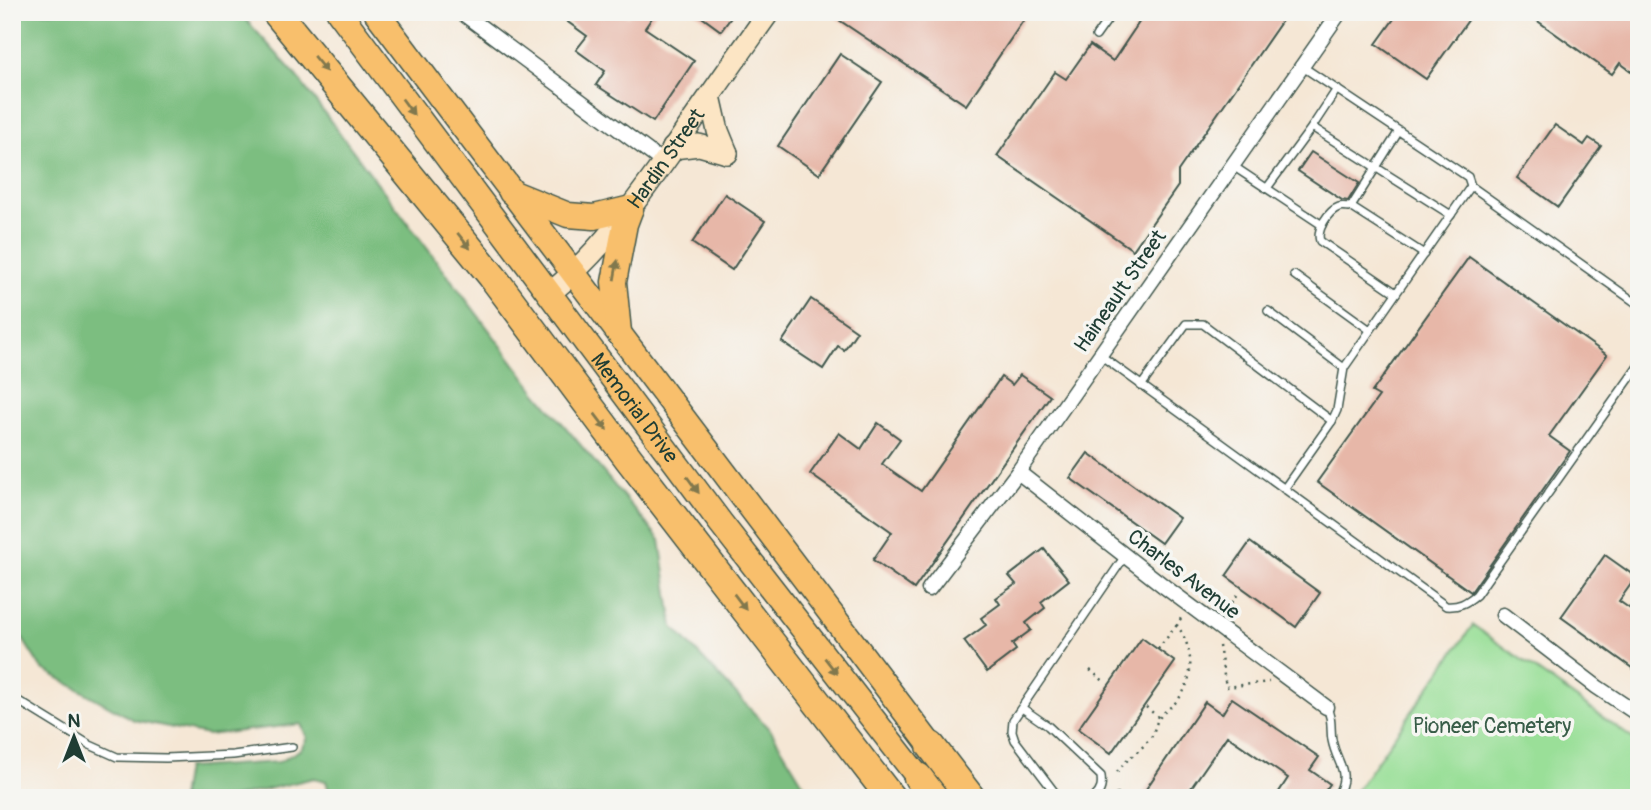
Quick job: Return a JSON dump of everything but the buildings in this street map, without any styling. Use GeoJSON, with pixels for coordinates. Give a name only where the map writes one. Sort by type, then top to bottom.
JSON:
{"type":"FeatureCollection","features":[{"type":"Feature","properties":{"kind":"highway"},"geometry":{"type":"LineString","coordinates":[[276,12],[492,276],[629,459],[891,798]]}},
{"type":"Feature","properties":{"kind":"highway","name":"Memorial Drive"},"geometry":{"type":"LineString","coordinates":[[339,12],[720,522],[926,787]]}},
{"type":"Feature","properties":{"kind":"highway","name":"Memorial Drive"},"geometry":{"type":"LineString","coordinates":[[376,12],[971,798]]}},
{"type":"Feature","properties":{"kind":"highway"},"geometry":{"type":"LineString","coordinates":[[509,191],[568,215],[594,217],[631,208]]}},
{"type":"Feature","properties":{"kind":"highway"},"geometry":{"type":"LineString","coordinates":[[619,333],[614,282],[625,224],[631,208]]}},
{"type":"Feature","properties":{"kind":"main road","name":"Hardin Street"},"geometry":{"type":"LineString","coordinates":[[550,293],[573,275],[631,208],[769,12]]}},
{"type":"Feature","properties":{"kind":"main road"},"geometry":{"type":"LineString","coordinates":[[668,155],[699,145],[727,153],[718,131],[710,96]]}},
{"type":"Feature","properties":{"kind":"street"},"geometry":{"type":"LineString","coordinates":[[461,12],[668,155]]}},
{"type":"Feature","properties":{"kind":"street","name":"Haineault Street"},"geometry":{"type":"LineString","coordinates":[[929,589],[1018,472],[1340,12]]}},
{"type":"Feature","properties":{"kind":"street","name":"Charles Avenue"},"geometry":{"type":"LineString","coordinates":[[1018,472],[1326,707]]}},
{"type":"Feature","properties":{"kind":"street"},"geometry":{"type":"LineString","coordinates":[[1503,615],[1587,680],[1639,715]]}},
{"type":"Feature","properties":{"kind":"lane"},"geometry":{"type":"LineString","coordinates":[[1096,36],[1113,12]]}},
{"type":"Feature","properties":{"kind":"lane"},"geometry":{"type":"LineString","coordinates":[[1303,67],[1468,177],[1471,186],[1639,305]]}},
{"type":"Feature","properties":{"kind":"lane"},"geometry":{"type":"LineString","coordinates":[[1267,188],[1336,89]]}},
{"type":"Feature","properties":{"kind":"lane"},"geometry":{"type":"LineString","coordinates":[[1312,127],[1451,215]]}},
{"type":"Feature","properties":{"kind":"lane"},"geometry":{"type":"LineString","coordinates":[[1351,207],[1399,131]]}},
{"type":"Feature","properties":{"kind":"lane"},"geometry":{"type":"LineString","coordinates":[[1233,166],[1322,225]]}},
{"type":"Feature","properties":{"kind":"lane"},"geometry":{"type":"LineString","coordinates":[[1284,489],[1332,421],[1337,410],[1344,368],[1471,186]]}},
{"type":"Feature","properties":{"kind":"lane"},"geometry":{"type":"LineString","coordinates":[[1396,293],[1320,241],[1318,234],[1322,225],[1335,209],[1341,206],[1351,207],[1424,254]]}},
{"type":"Feature","properties":{"kind":"lane"},"geometry":{"type":"LineString","coordinates":[[1294,275],[1370,330]]}},
{"type":"Feature","properties":{"kind":"lane"},"geometry":{"type":"LineString","coordinates":[[1268,312],[1344,368]]}},
{"type":"Feature","properties":{"kind":"lane"},"geometry":{"type":"LineString","coordinates":[[1141,386],[1186,324],[1203,324],[1332,421]]}},
{"type":"Feature","properties":{"kind":"lane"},"geometry":{"type":"LineString","coordinates":[[1100,355],[1446,606],[1456,607],[1476,595],[1639,365]]}},
{"type":"Feature","properties":{"kind":"lane"},"geometry":{"type":"LineString","coordinates":[[1059,798],[1015,740],[1013,720],[1125,555]]}},
{"type":"Feature","properties":{"kind":"lane"},"geometry":{"type":"LineString","coordinates":[[12,697],[90,745],[117,757],[233,755],[292,747]]}},
{"type":"Feature","properties":{"kind":"lane"},"geometry":{"type":"LineString","coordinates":[[1326,707],[1331,716],[1332,740],[1344,772],[1343,784],[1336,798]]}},
{"type":"Feature","properties":{"kind":"lane"},"geometry":{"type":"LineString","coordinates":[[1022,708],[1048,726],[1101,776],[1102,786],[1094,798]]}},
{"type":"Feature","properties":{"kind":"lane"},"geometry":{"type":"LineString","coordinates":[[1118,798],[1129,798]]}},
{"type":"Feature","properties":{"kind":"path"},"geometry":{"type":"LineString","coordinates":[[1240,592],[1216,625],[1226,687],[1291,680]]}},
{"type":"Feature","properties":{"kind":"path"},"geometry":{"type":"LineString","coordinates":[[1158,649],[1189,605]]}},
{"type":"Feature","properties":{"kind":"path"},"geometry":{"type":"LineString","coordinates":[[1117,772],[1125,760],[1150,740],[1159,718],[1179,699],[1187,686],[1191,659],[1188,641],[1177,625]]}},
{"type":"Feature","properties":{"kind":"path"},"geometry":{"type":"LineString","coordinates":[[1090,670],[1106,682]]}},
{"type":"Feature","properties":{"kind":"path"},"geometry":{"type":"LineString","coordinates":[[1146,707],[1159,718]]}},
{"type":"Feature","properties":{"kind":"green space"},"geometry":{"type":"Polygon","coordinates":[[[12,12],[239,12],[294,73],[537,393],[660,540],[673,627],[772,732],[812,798],[331,798],[326,781],[314,778],[231,798],[181,798],[186,768],[279,762],[301,749],[307,738],[301,724],[208,735],[134,720],[41,668],[12,622],[12,12]]]}},
{"type":"Feature","properties":{"kind":"green space","name":"Pioneer Cemetery"},"geometry":{"type":"Polygon","coordinates":[[[1473,625],[1639,743],[1639,798],[1351,798],[1473,625]]]}}]}
